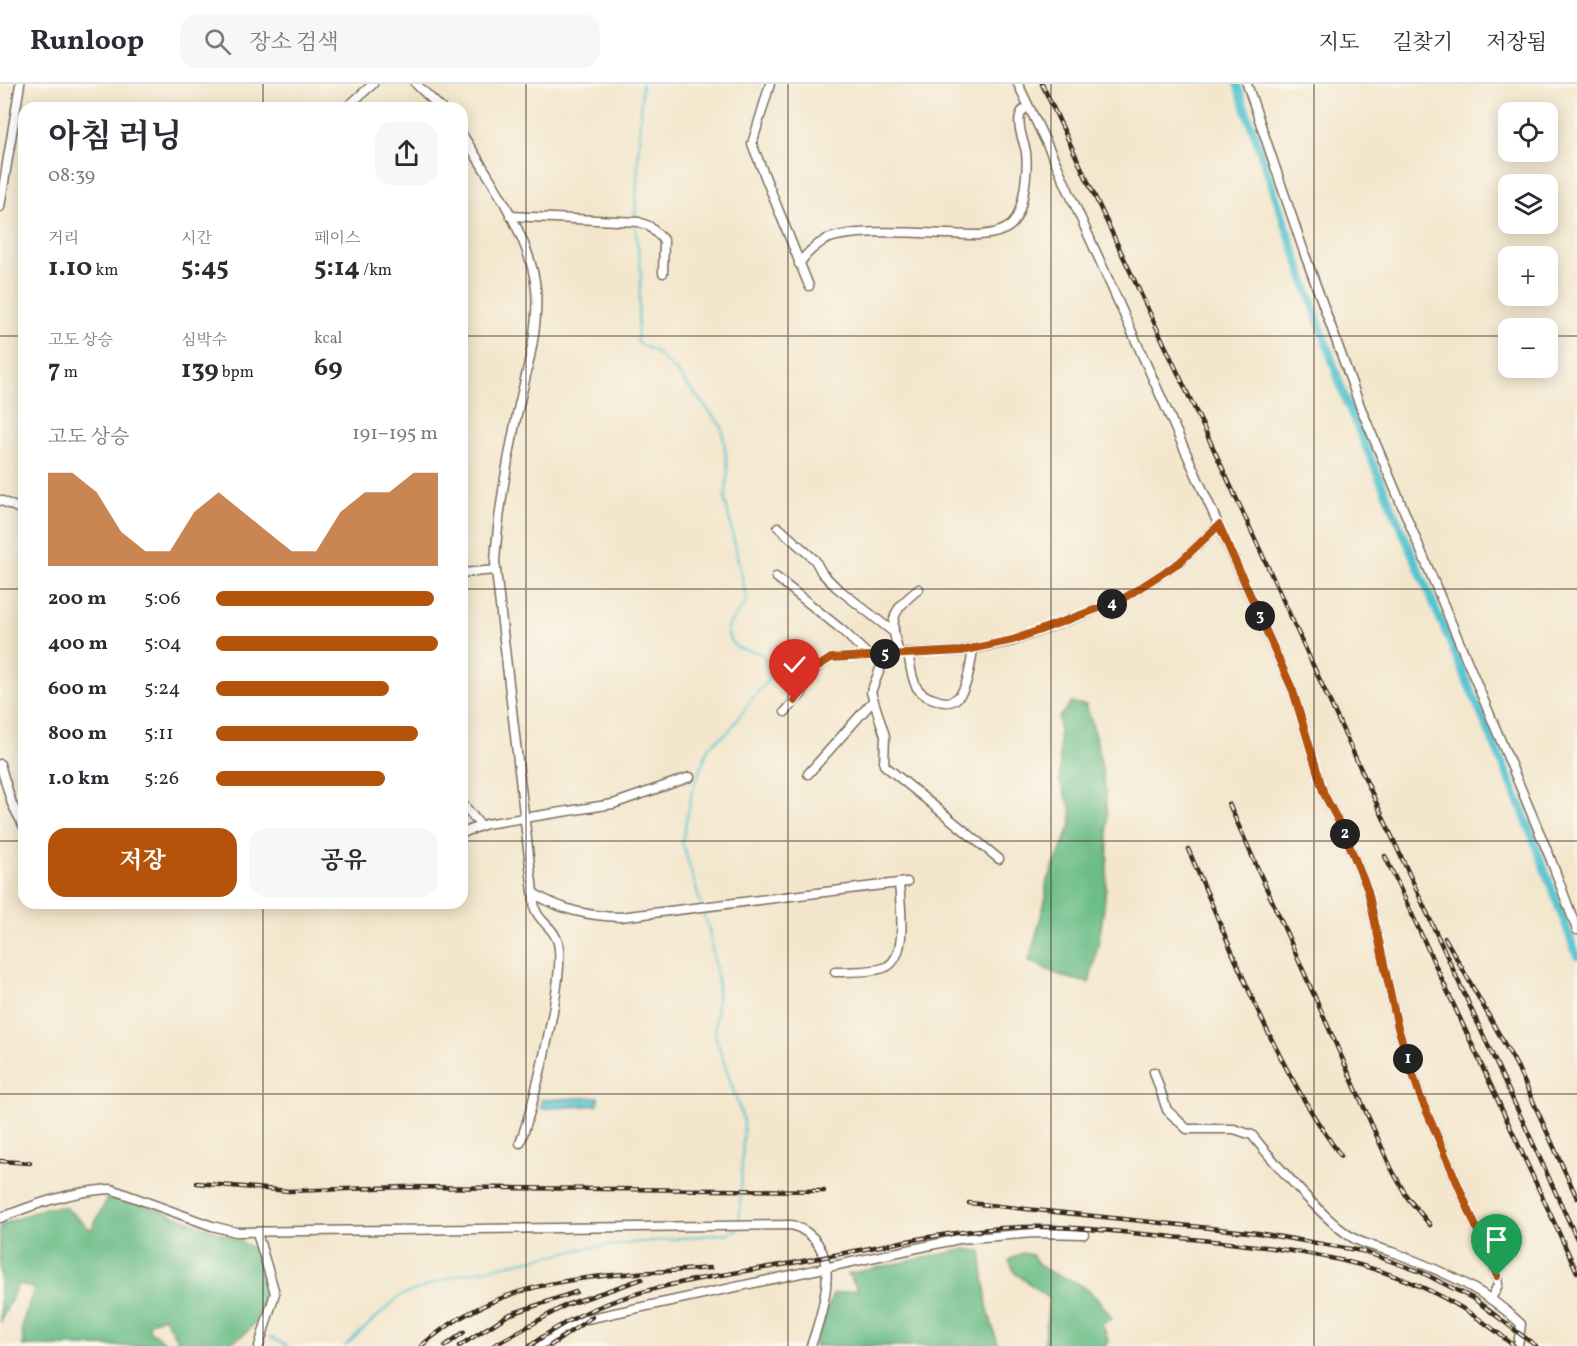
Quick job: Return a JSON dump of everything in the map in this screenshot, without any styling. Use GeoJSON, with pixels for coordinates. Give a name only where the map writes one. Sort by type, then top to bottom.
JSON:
{"type":"FeatureCollection","features":[{"type":"Feature","properties":{"kind":"street"},"geometry":{"type":"LineString","coordinates":[[0,207],[20,84]]}},
{"type":"Feature","properties":{"kind":"street"},"geometry":{"type":"LineString","coordinates":[[353,102],[373,84]]}},
{"type":"Feature","properties":{"kind":"street"},"geometry":{"type":"LineString","coordinates":[[416,84],[435,102]]}},
{"type":"Feature","properties":{"kind":"street"},"geometry":{"type":"LineString","coordinates":[[771,84],[752,144],[808,286]]}},
{"type":"Feature","properties":{"kind":"street"},"geometry":{"type":"LineString","coordinates":[[1018,84],[1293,691],[1324,794],[1344,832],[1368,891],[1398,1028],[1420,1096],[1497,1276],[1498,1285],[1491,1299]]}},
{"type":"Feature","properties":{"kind":"street"},"geometry":{"type":"LineString","coordinates":[[1247,84],[1308,266],[1360,406],[1551,860],[1577,930]]}},
{"type":"Feature","properties":{"kind":"street"},"geometry":{"type":"LineString","coordinates":[[799,264],[814,248],[835,237],[860,234],[964,235],[996,232],[1010,226],[1019,215],[1024,188],[1026,156],[1019,120],[1020,113],[1028,107]]}},
{"type":"Feature","properties":{"kind":"street"},"geometry":{"type":"LineString","coordinates":[[468,144],[510,216],[524,246],[536,288],[534,332],[498,512],[496,570],[533,893],[538,918],[551,928],[558,945],[558,986],[520,1143]]}},
{"type":"Feature","properties":{"kind":"street"},"geometry":{"type":"LineString","coordinates":[[510,216],[635,221],[649,226],[664,240],[663,273]]}},
{"type":"Feature","properties":{"kind":"street"},"geometry":{"type":"LineString","coordinates":[[0,500],[18,508]]}},
{"type":"Feature","properties":{"kind":"street"},"geometry":{"type":"LineString","coordinates":[[785,712],[823,661],[831,658],[904,652],[973,650],[1021,638],[1121,600],[1180,562],[1219,525]]}},
{"type":"Feature","properties":{"kind":"street"},"geometry":{"type":"LineString","coordinates":[[778,527],[815,560],[822,573],[837,588],[892,631],[904,652],[917,687],[922,694],[945,703],[953,701],[966,685],[973,650]]}},
{"type":"Feature","properties":{"kind":"street"},"geometry":{"type":"LineString","coordinates":[[468,572],[496,570]]}},
{"type":"Feature","properties":{"kind":"street"},"geometry":{"type":"LineString","coordinates":[[776,577],[842,630],[868,655]]}},
{"type":"Feature","properties":{"kind":"street"},"geometry":{"type":"LineString","coordinates":[[892,631],[892,618],[896,611],[919,589]]}},
{"type":"Feature","properties":{"kind":"street"},"geometry":{"type":"LineString","coordinates":[[886,654],[871,692],[885,736],[884,765],[999,859]]}},
{"type":"Feature","properties":{"kind":"street"},"geometry":{"type":"LineString","coordinates":[[808,774],[873,701]]}},
{"type":"Feature","properties":{"kind":"street"},"geometry":{"type":"LineString","coordinates":[[0,764],[12,804],[18,816]]}},
{"type":"Feature","properties":{"kind":"street"},"geometry":{"type":"LineString","coordinates":[[468,831],[481,826],[613,804],[690,777]]}},
{"type":"Feature","properties":{"kind":"street"},"geometry":{"type":"LineString","coordinates":[[12,804],[18,807]]}},
{"type":"Feature","properties":{"kind":"street"},"geometry":{"type":"LineString","coordinates":[[468,810],[481,826]]}},
{"type":"Feature","properties":{"kind":"street"},"geometry":{"type":"LineString","coordinates":[[533,893],[551,904],[594,916],[620,916],[903,882],[901,937],[895,959],[887,966],[873,970],[835,972]]}},
{"type":"Feature","properties":{"kind":"street"},"geometry":{"type":"LineString","coordinates":[[1154,1072],[1167,1110],[1187,1129],[1234,1129],[1252,1135],[1332,1221],[1354,1239],[1442,1271],[1470,1284],[1491,1299],[1521,1324],[1518,1346]]}},
{"type":"Feature","properties":{"kind":"street"},"geometry":{"type":"LineString","coordinates":[[0,1218],[32,1205],[96,1190],[111,1189],[212,1226],[236,1232],[783,1224],[803,1229],[818,1243],[827,1266],[824,1303],[811,1346]]}},
{"type":"Feature","properties":{"kind":"street"},"geometry":{"type":"LineString","coordinates":[[257,1233],[275,1293],[259,1346]]}},
{"type":"Feature","properties":{"kind":"street"},"geometry":{"type":"LineString","coordinates":[[539,1346],[567,1326],[582,1320],[827,1266],[959,1239],[1034,1233],[1084,1234]]}},
{"type":"Feature","properties":{"kind":"green space"},"geometry":{"type":"Polygon","coordinates":[[[1071,703],[1086,705],[1096,738],[1106,808],[1107,879],[1103,915],[1089,983],[1064,977],[1029,961],[1046,898],[1046,885],[1071,825],[1071,808],[1060,782],[1059,717],[1071,703]]]}},
{"type":"Feature","properties":{"kind":"green space"},"geometry":{"type":"Polygon","coordinates":[[[117,1194],[229,1236],[257,1250],[264,1279],[264,1293],[257,1319],[248,1330],[237,1339],[222,1345],[181,1346],[164,1317],[150,1322],[149,1330],[170,1346],[23,1346],[22,1324],[34,1289],[18,1284],[0,1323],[0,1225],[45,1208],[65,1207],[91,1230],[109,1196],[117,1194]]]}},
{"type":"Feature","properties":{"kind":"green space"},"geometry":{"type":"Polygon","coordinates":[[[966,1249],[981,1251],[987,1306],[998,1346],[814,1346],[833,1294],[858,1290],[848,1274],[966,1249]]]}},
{"type":"Feature","properties":{"kind":"green space"},"geometry":{"type":"Polygon","coordinates":[[[1022,1253],[1032,1255],[1048,1271],[1071,1280],[1100,1301],[1112,1319],[1102,1323],[1108,1340],[1106,1346],[1044,1346],[1049,1298],[1015,1273],[1009,1260],[1022,1253]]]}},
{"type":"Feature","properties":{"kind":"water"},"geometry":{"type":"Polygon","coordinates":[[[598,1097],[598,1105],[541,1109],[541,1100],[598,1097]]]}},
{"type":"Feature","properties":{"kind":"waterway"},"geometry":{"type":"LineString","coordinates":[[635,219],[642,84]]}},
{"type":"Feature","properties":{"kind":"waterway"},"geometry":{"type":"LineString","coordinates":[[1237,84],[1346,401],[1522,809],[1577,956]]}},
{"type":"Feature","properties":{"kind":"waterway"},"geometry":{"type":"LineString","coordinates":[[635,225],[641,272],[637,341],[640,345],[653,350],[675,370],[722,427],[728,471],[725,500],[747,601],[730,624],[728,635],[737,648],[760,653],[769,674],[767,682],[729,731],[709,746],[692,792],[682,842],[701,904]]}},
{"type":"Feature","properties":{"kind":"waterway"},"geometry":{"type":"LineString","coordinates":[[702,910],[709,930],[718,983],[715,1035],[744,1122],[739,1223]]}},
{"type":"Feature","properties":{"kind":"waterway"},"geometry":{"type":"LineString","coordinates":[[345,1346],[400,1296],[454,1276],[586,1248],[730,1233],[738,1229]]}},
{"type":"Feature","properties":{"kind":"waterway"},"geometry":{"type":"LineString","coordinates":[[270,1337],[287,1346]]}},
{"type":"Feature","properties":{"kind":"railway"},"geometry":{"type":"LineString","coordinates":[[1042,84],[1209,439],[1577,1239]]}},
{"type":"Feature","properties":{"kind":"railway"},"geometry":{"type":"LineString","coordinates":[[1229,804],[1391,1168],[1407,1197],[1430,1225]]}},
{"type":"Feature","properties":{"kind":"railway"},"geometry":{"type":"LineString","coordinates":[[1188,849],[1275,1046],[1317,1121],[1341,1156]]}},
{"type":"Feature","properties":{"kind":"railway"},"geometry":{"type":"LineString","coordinates":[[1385,856],[1577,1272]]}},
{"type":"Feature","properties":{"kind":"railway"},"geometry":{"type":"LineString","coordinates":[[1445,938],[1517,1066],[1577,1198]]}},
{"type":"Feature","properties":{"kind":"railway"},"geometry":{"type":"LineString","coordinates":[[0,1161],[30,1163]]}},
{"type":"Feature","properties":{"kind":"railway"},"geometry":{"type":"LineString","coordinates":[[197,1183],[289,1191],[404,1187],[824,1191]]}},
{"type":"Feature","properties":{"kind":"railway"},"geometry":{"type":"LineString","coordinates":[[969,1203],[1258,1233],[1362,1251],[1421,1272],[1474,1299],[1536,1346]]}},
{"type":"Feature","properties":{"kind":"railway"},"geometry":{"type":"LineString","coordinates":[[530,1346],[560,1326],[591,1310],[658,1288],[899,1242],[976,1230],[1044,1227],[1108,1230],[1265,1247],[1352,1263],[1394,1276],[1435,1293],[1475,1316],[1514,1346]]}},
{"type":"Feature","properties":{"kind":"railway"},"geometry":{"type":"LineString","coordinates":[[421,1346],[454,1321],[488,1303],[523,1291],[558,1282],[595,1277],[710,1268]]}},
{"type":"Feature","properties":{"kind":"railway"},"geometry":{"type":"LineString","coordinates":[[493,1346],[566,1305],[642,1279]]}},
{"type":"Feature","properties":{"kind":"railway"},"geometry":{"type":"LineString","coordinates":[[459,1346],[508,1315],[576,1292]]}},
{"type":"Feature","properties":{"kind":"railway"},"geometry":{"type":"LineString","coordinates":[[550,1346],[592,1317]]}},
{"type":"Feature","properties":{"kind":"railway"},"geometry":{"type":"LineString","coordinates":[[445,1346],[464,1332]]}},
{"type":"Feature","properties":{"kind":"route"},"geometry":{"type":"LineString","coordinates":[[795,701],[802,693],[814,669],[823,661],[831,658],[984,648],[1103,608],[1121,600],[1180,562],[1219,525],[1293,691],[1324,794],[1344,832],[1368,891],[1398,1028],[1420,1096],[1497,1276]]}}]}
